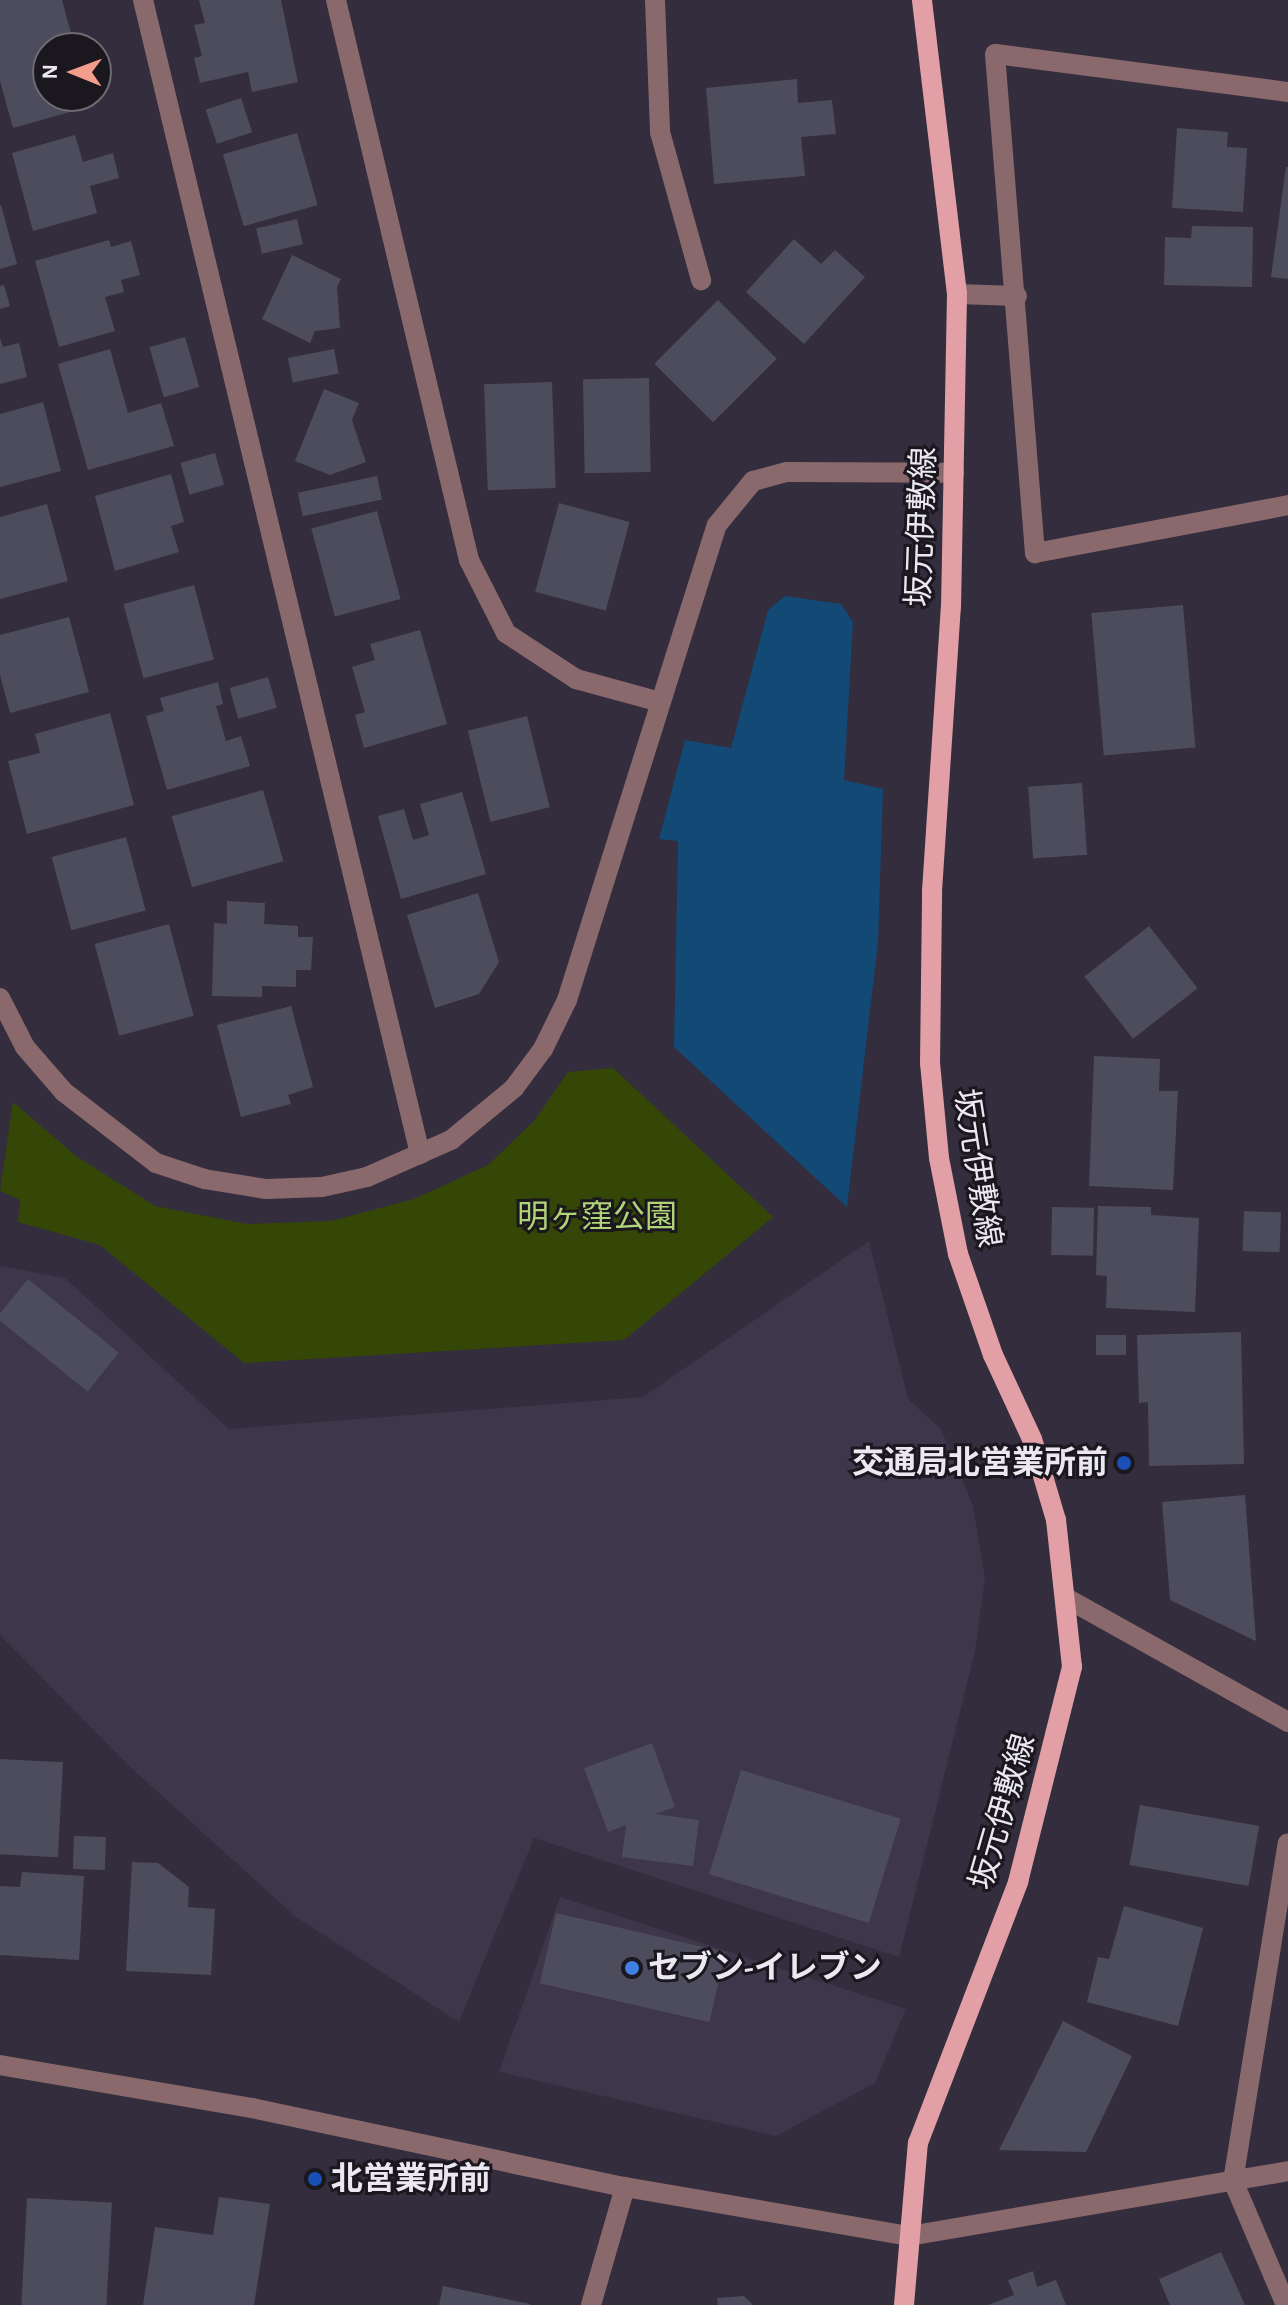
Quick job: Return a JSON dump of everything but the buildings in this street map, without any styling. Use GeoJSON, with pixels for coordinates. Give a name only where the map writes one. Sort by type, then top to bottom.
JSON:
{"type":"FeatureCollection","features":[{"type":"Feature","properties":{"kind":"main road","name":"坂元伊敷線"},"geometry":{"type":"LineString","coordinates":[[904,2305],[918,2143],[1018,1882],[1072,1667],[1068,1599],[1056,1520],[1032,1439],[993,1355],[958,1254],[939,1158],[930,1063],[932,891],[954,473],[957,294],[922,0]]}},
{"type":"Feature","properties":{"kind":"street"},"geometry":{"type":"LineString","coordinates":[[143,0],[420,1154]]}},
{"type":"Feature","properties":{"kind":"street"},"geometry":{"type":"LineString","coordinates":[[336,0],[469,560],[506,633],[576,679],[660,702]]}},
{"type":"Feature","properties":{"kind":"street"},"geometry":{"type":"LineString","coordinates":[[655,0],[660,132],[701,280]]}},
{"type":"Feature","properties":{"kind":"street"},"geometry":{"type":"LineString","coordinates":[[1288,92],[995,54],[1017,296],[1035,553],[1288,505]]}},
{"type":"Feature","properties":{"kind":"street"},"geometry":{"type":"LineString","coordinates":[[957,294],[1017,296]]}},
{"type":"Feature","properties":{"kind":"street"},"geometry":{"type":"LineString","coordinates":[[0,998],[25,1047],[64,1092],[156,1163],[204,1179],[266,1189],[322,1187],[367,1177],[420,1154],[486,1116],[543,1049],[567,1000],[717,525],[753,481],[787,472],[954,473]]}},
{"type":"Feature","properties":{"kind":"street"},"geometry":{"type":"LineString","coordinates":[[1068,1599],[1288,1722]]}},
{"type":"Feature","properties":{"kind":"street"},"geometry":{"type":"LineString","coordinates":[[1286,2305],[1233,2181],[1288,1843]]}},
{"type":"Feature","properties":{"kind":"street"},"geometry":{"type":"LineString","coordinates":[[1,2071],[252,2108],[625,2187],[909,2236],[1288,2171]]}},
{"type":"Feature","properties":{"kind":"street"},"geometry":{"type":"LineString","coordinates":[[591,2305],[625,2187]]}},
{"type":"Feature","properties":{"kind":"shaded area"},"geometry":{"type":"Polygon","coordinates":[[[869,1241],[908,1399],[941,1429],[973,1506],[985,1578],[975,1652],[899,1957],[534,1838],[459,2022],[296,1917],[129,1766],[0,1635],[0,1266],[65,1278],[229,1429],[643,1397],[869,1241]]]}},
{"type":"Feature","properties":{"kind":"shaded area"},"geometry":{"type":"Polygon","coordinates":[[[560,1897],[906,2009],[875,2083],[776,2136],[499,2072],[560,1897]]]}},
{"type":"Feature","properties":{"kind":"green space","name":"明ヶ窪公園"},"geometry":{"type":"Polygon","coordinates":[[[613,1068],[773,1217],[624,1340],[244,1363],[100,1245],[18,1222],[20,1200],[0,1191],[13,1102],[76,1156],[155,1206],[247,1224],[331,1221],[414,1199],[488,1165],[534,1121],[568,1072],[613,1068]]]}},
{"type":"Feature","properties":{"kind":"water"},"geometry":{"type":"Polygon","coordinates":[[[785,596],[841,604],[853,622],[844,780],[883,789],[878,942],[847,1207],[674,1047],[678,841],[659,839],[685,740],[731,748],[768,610],[785,596]]]}},
{"type":"Feature","properties":{"kind":"place","name":"交通局北営業所前"},"geometry":{"type":"Point","coordinates":[1124,1463]}},
{"type":"Feature","properties":{"kind":"place","name":"セブン-イレブン"},"geometry":{"type":"Point","coordinates":[632,1968]}},
{"type":"Feature","properties":{"kind":"place","name":"北営業所前"},"geometry":{"type":"Point","coordinates":[315,2179]}}]}
